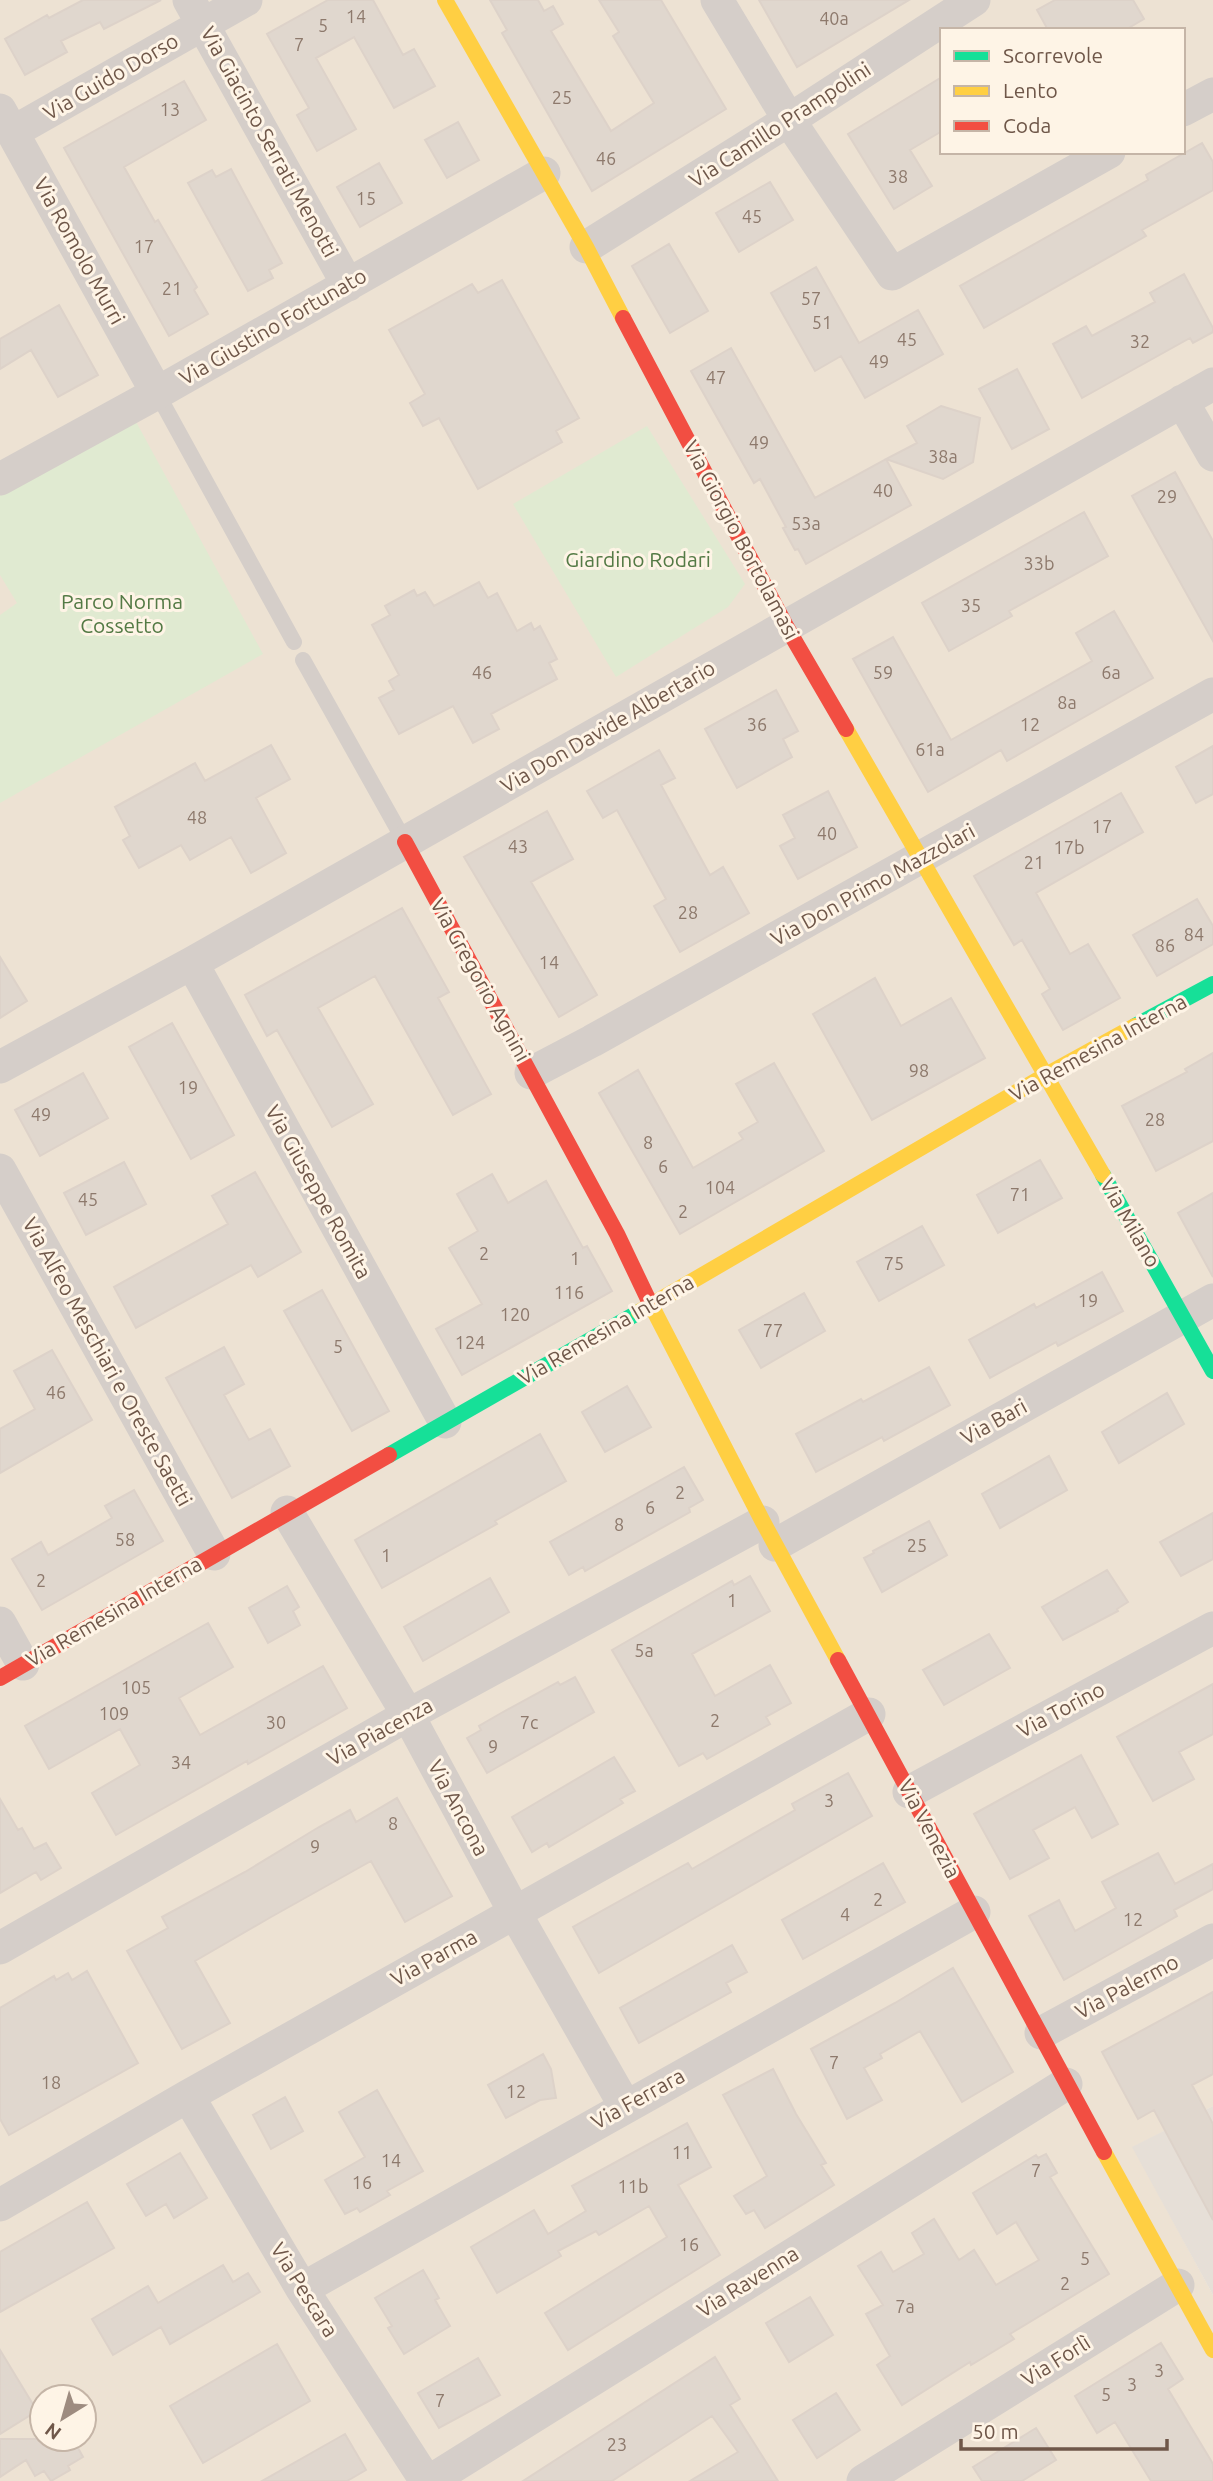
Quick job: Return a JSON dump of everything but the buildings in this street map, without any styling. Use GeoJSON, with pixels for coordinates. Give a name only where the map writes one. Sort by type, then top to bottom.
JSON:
{"type":"FeatureCollection","features":[{"type":"Feature","properties":{"kind":"street","name":"Via Guido Dorso"},"geometry":{"type":"LineString","coordinates":[[6,121],[196,12],[246,0]]}},
{"type":"Feature","properties":{"kind":"street","name":"Via Giorgio Bortolamasi"},"geometry":{"type":"LineString","coordinates":[[445,0],[586,247],[786,625],[1046,1075]]}},
{"type":"Feature","properties":{"kind":"street"},"geometry":{"type":"LineString","coordinates":[[717,0],[789,120],[892,274],[1105,154]]}},
{"type":"Feature","properties":{"kind":"street","name":"Via Camillo Prampolini"},"geometry":{"type":"LineString","coordinates":[[586,247],[789,120],[973,0]]}},
{"type":"Feature","properties":{"kind":"street","name":"Via Giacinto Serrati Menotti"},"geometry":{"type":"LineString","coordinates":[[196,12],[348,285]]}},
{"type":"Feature","properties":{"kind":"street"},"geometry":{"type":"LineString","coordinates":[[1185,109],[1213,94]]}},
{"type":"Feature","properties":{"kind":"street","name":"Via Romolo Murri"},"geometry":{"type":"LineString","coordinates":[[6,121],[157,393]]}},
{"type":"Feature","properties":{"kind":"street","name":"Via Giustino Fortunato"},"geometry":{"type":"LineString","coordinates":[[0,479],[544,173]]}},
{"type":"Feature","properties":{"kind":"street","name":"Via Don Davide Albertario"},"geometry":{"type":"LineString","coordinates":[[0,1067],[192,963],[1213,384]]}},
{"type":"Feature","properties":{"kind":"street"},"geometry":{"type":"LineString","coordinates":[[1182,401],[1213,455]]}},
{"type":"Feature","properties":{"kind":"street","name":"Via Don Primo Mazzolari"},"geometry":{"type":"LineString","coordinates":[[531,1073],[1213,694]]}},
{"type":"Feature","properties":{"kind":"street","name":"Via Gregorio Agnini"},"geometry":{"type":"LineString","coordinates":[[405,842],[617,1234],[650,1305]]}},
{"type":"Feature","properties":{"kind":"street","name":"Via Giuseppe Romita"},"geometry":{"type":"LineString","coordinates":[[192,963],[445,1422]]}},
{"type":"Feature","properties":{"kind":"street","name":"Via Remesina Interna"},"geometry":{"type":"LineString","coordinates":[[12,1671],[1046,1075],[1213,984]]}},
{"type":"Feature","properties":{"kind":"street","name":"Via Milano"},"geometry":{"type":"LineString","coordinates":[[1046,1075],[1213,1371]]}},
{"type":"Feature","properties":{"kind":"street","name":"Via Alfeo Meschiari e Oreste Saetti"},"geometry":{"type":"LineString","coordinates":[[0,1170],[214,1554]]}},
{"type":"Feature","properties":{"kind":"street","name":"Via Bari"},"geometry":{"type":"LineString","coordinates":[[769,1534],[1213,1300]]}},
{"type":"Feature","properties":{"kind":"street","name":"Via Venezia"},"geometry":{"type":"LineString","coordinates":[[650,1305],[769,1534],[1213,2350]]}},
{"type":"Feature","properties":{"kind":"street","name":"Via Ancona"},"geometry":{"type":"LineString","coordinates":[[287,1512],[408,1716],[515,1913],[625,2106]]}},
{"type":"Feature","properties":{"kind":"street","name":"Via Piacenza"},"geometry":{"type":"LineString","coordinates":[[0,1948],[408,1716],[769,1534]]}},
{"type":"Feature","properties":{"kind":"street"},"geometry":{"type":"LineString","coordinates":[[0,1623],[12,1671]]}},
{"type":"Feature","properties":{"kind":"street","name":"Via Torino"},"geometry":{"type":"LineString","coordinates":[[909,1793],[1213,1628]]}},
{"type":"Feature","properties":{"kind":"street","name":"Via Parma"},"geometry":{"type":"LineString","coordinates":[[0,2205],[188,2096],[869,1714]]}},
{"type":"Feature","properties":{"kind":"street","name":"Via Ferrara"},"geometry":{"type":"LineString","coordinates":[[302,2289],[974,1912]]}},
{"type":"Feature","properties":{"kind":"street","name":"Via Palermo"},"geometry":{"type":"LineString","coordinates":[[1041,2033],[1213,1940]]}},
{"type":"Feature","properties":{"kind":"street","name":"Via Ravenna"},"geometry":{"type":"LineString","coordinates":[[428,2481],[1066,2084]]}},
{"type":"Feature","properties":{"kind":"street","name":"Via Pescara"},"geometry":{"type":"LineString","coordinates":[[188,2096],[302,2289],[428,2481]]}},
{"type":"Feature","properties":{"kind":"street","name":"Via Forlì"},"geometry":{"type":"LineString","coordinates":[[863,2481],[1178,2285]]}},
{"type":"Feature","properties":{"kind":"lane"},"geometry":{"type":"LineString","coordinates":[[157,393],[294,642]]}},
{"type":"Feature","properties":{"kind":"lane","name":"Via Gregorio Agnini"},"geometry":{"type":"LineString","coordinates":[[303,660],[405,842]]}},
{"type":"Feature","properties":{"kind":"shaded area"},"geometry":{"type":"Polygon","coordinates":[[[0,0],[1213,0],[1213,2106],[1133,2147],[1213,2295],[1213,2481],[0,2481],[0,0]]]}},
{"type":"Feature","properties":{"kind":"shaded area"},"geometry":{"type":"Polygon","coordinates":[[[1213,2106],[1213,2295],[1132,2147],[1213,2106]]]}},
{"type":"Feature","properties":{"kind":"green space","name":"Parco Norma Cossetto"},"geometry":{"type":"Polygon","coordinates":[[[135,420],[263,654],[0,803],[0,615],[17,603],[0,575],[0,494],[135,420]]]}},
{"type":"Feature","properties":{"kind":"green space","name":"Giardino Rodari"},"geometry":{"type":"Polygon","coordinates":[[[647,426],[745,584],[728,607],[616,677],[513,504],[647,426]]]}},
{"type":"Feature","properties":{"kind":"traffic: fast"},"geometry":{"type":"LineString","coordinates":[[1135,1026],[1213,984]]}},
{"type":"Feature","properties":{"kind":"traffic: fast"},"geometry":{"type":"LineString","coordinates":[[1103,1175],[1213,1371]]}},
{"type":"Feature","properties":{"kind":"traffic: fast"},"geometry":{"type":"LineString","coordinates":[[389,1455],[639,1312]]}},
{"type":"Feature","properties":{"kind":"traffic: slow"},"geometry":{"type":"LineString","coordinates":[[445,0],[586,247],[623,318]]}},
{"type":"Feature","properties":{"kind":"traffic: slow"},"geometry":{"type":"LineString","coordinates":[[846,729],[1103,1175]]}},
{"type":"Feature","properties":{"kind":"traffic: slow"},"geometry":{"type":"LineString","coordinates":[[639,1312],[1135,1026]]}},
{"type":"Feature","properties":{"kind":"traffic: slow"},"geometry":{"type":"LineString","coordinates":[[648,1299],[838,1660]]}},
{"type":"Feature","properties":{"kind":"traffic: slow"},"geometry":{"type":"LineString","coordinates":[[1104,2152],[1213,2350]]}},
{"type":"Feature","properties":{"kind":"traffic: jam"},"geometry":{"type":"LineString","coordinates":[[623,318],[786,626],[846,729]]}},
{"type":"Feature","properties":{"kind":"traffic: jam"},"geometry":{"type":"LineString","coordinates":[[405,842],[617,1234],[648,1299]]}},
{"type":"Feature","properties":{"kind":"traffic: jam"},"geometry":{"type":"LineString","coordinates":[[0,1678],[389,1455]]}},
{"type":"Feature","properties":{"kind":"traffic: jam"},"geometry":{"type":"LineString","coordinates":[[838,1660],[1104,2152]]}}]}
